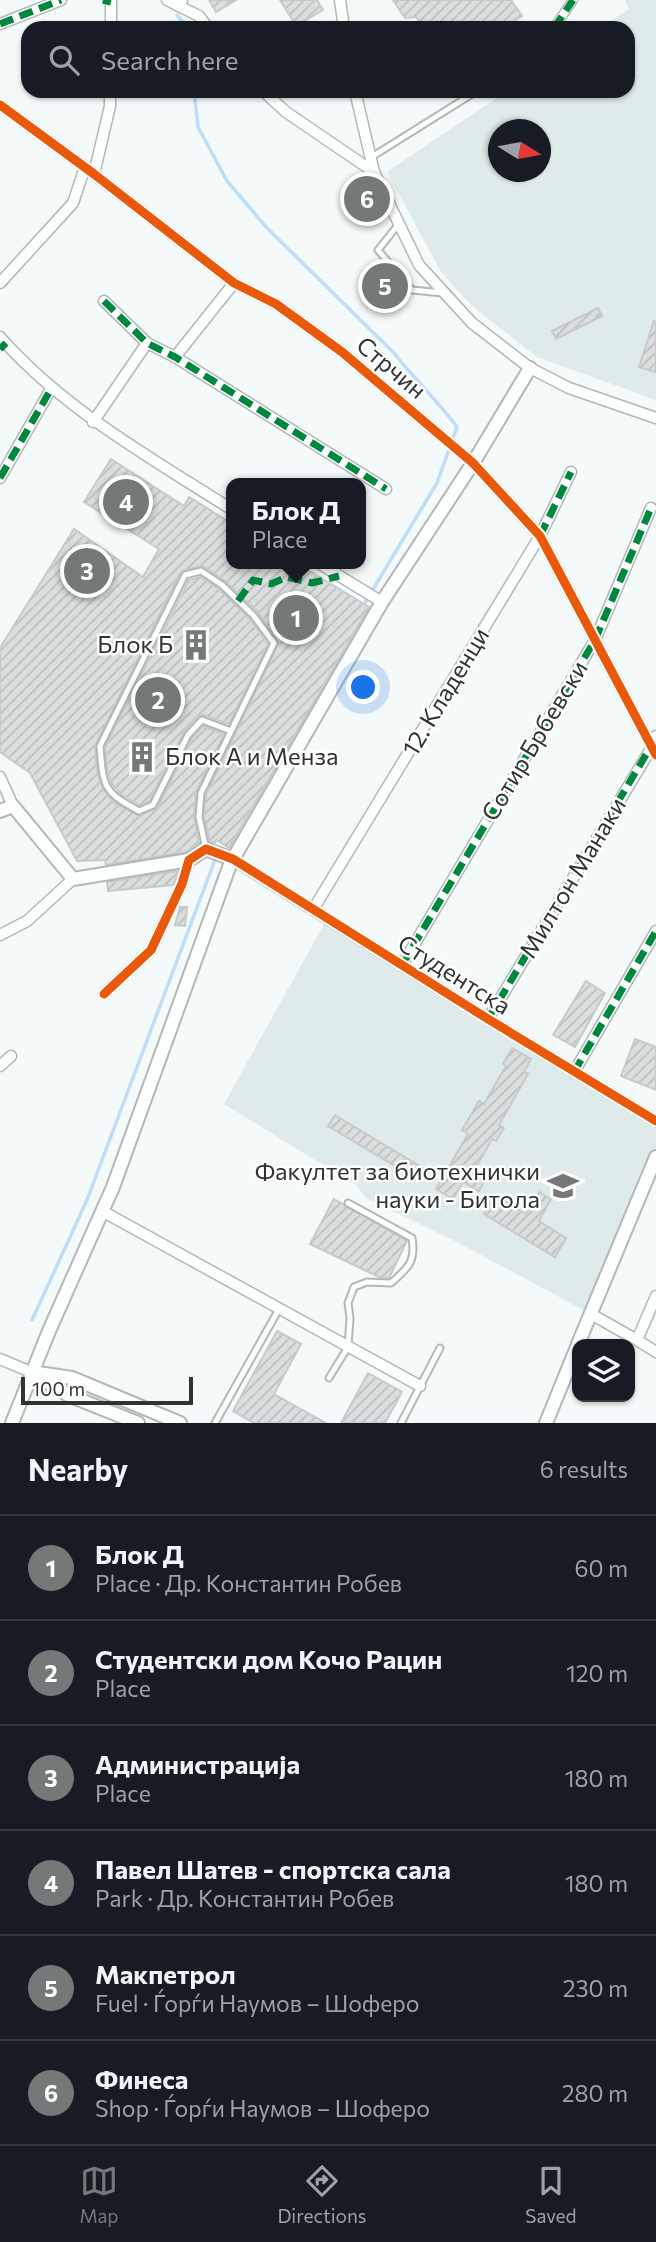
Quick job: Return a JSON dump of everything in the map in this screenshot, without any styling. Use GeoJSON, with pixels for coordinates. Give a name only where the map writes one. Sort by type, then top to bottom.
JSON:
{"type":"FeatureCollection","features":[{"type":"Feature","properties":{"kind":"street"},"geometry":{"type":"LineString","coordinates":[[0,24],[61,0]]}},
{"type":"Feature","properties":{"kind":"street"},"geometry":{"type":"LineString","coordinates":[[111,0],[111,21]]}},
{"type":"Feature","properties":{"kind":"street"},"geometry":{"type":"LineString","coordinates":[[167,0],[180,3],[202,21]]}},
{"type":"Feature","properties":{"kind":"street"},"geometry":{"type":"LineString","coordinates":[[340,0],[343,21]]}},
{"type":"Feature","properties":{"kind":"street"},"geometry":{"type":"LineString","coordinates":[[559,21],[573,0]]}},
{"type":"Feature","properties":{"kind":"street"},"geometry":{"type":"LineString","coordinates":[[94,174],[110,98]]}},
{"type":"Feature","properties":{"kind":"street"},"geometry":{"type":"LineString","coordinates":[[271,98],[286,112],[374,172]]}},
{"type":"Feature","properties":{"kind":"street"},"geometry":{"type":"LineString","coordinates":[[357,98],[374,172],[398,225],[419,265],[472,323],[530,368],[569,387],[656,418]]}},
{"type":"Feature","properties":{"kind":"street","name":"Стрчин"},"geometry":{"type":"LineString","coordinates":[[0,105],[85,167],[233,283],[276,304],[342,352],[473,463],[540,536],[654,751]]}},
{"type":"Feature","properties":{"kind":"street"},"geometry":{"type":"LineString","coordinates":[[0,283],[73,204],[85,167]]}},
{"type":"Feature","properties":{"kind":"street"},"geometry":{"type":"LineString","coordinates":[[174,357],[233,283]]}},
{"type":"Feature","properties":{"kind":"street"},"geometry":{"type":"LineString","coordinates":[[104,301],[147,343],[174,357],[386,489]]}},
{"type":"Feature","properties":{"kind":"street"},"geometry":{"type":"LineString","coordinates":[[2,343],[51,389],[93,422],[226,506]]}},
{"type":"Feature","properties":{"kind":"street"},"geometry":{"type":"LineString","coordinates":[[93,422],[147,343]]}},
{"type":"Feature","properties":{"kind":"street"},"geometry":{"type":"LineString","coordinates":[[12,1423],[102,1211],[233,859],[382,602],[473,463],[530,368]]}},
{"type":"Feature","properties":{"kind":"street"},"geometry":{"type":"LineString","coordinates":[[0,478],[51,389]]}},
{"type":"Feature","properties":{"kind":"street","name":"12. Кладенци"},"geometry":{"type":"LineString","coordinates":[[314,908],[540,536],[571,472]]}},
{"type":"Feature","properties":{"kind":"street","name":"Сотир Брбевски"},"geometry":{"type":"LineString","coordinates":[[402,965],[595,640],[650,508]]}},
{"type":"Feature","properties":{"kind":"street"},"geometry":{"type":"LineString","coordinates":[[328,569],[382,602]]}},
{"type":"Feature","properties":{"kind":"street","name":"Милтон Манаки"},"geometry":{"type":"LineString","coordinates":[[488,1020],[654,751],[656,736]]}},
{"type":"Feature","properties":{"kind":"street"},"geometry":{"type":"LineString","coordinates":[[0,777],[6,808],[73,879]]}},
{"type":"Feature","properties":{"kind":"street"},"geometry":{"type":"LineString","coordinates":[[0,935],[27,921],[73,879],[189,860],[206,849],[233,859]]}},
{"type":"Feature","properties":{"kind":"street","name":"Студентска"},"geometry":{"type":"LineString","coordinates":[[233,859],[488,1020],[656,1121]]}},
{"type":"Feature","properties":{"kind":"street"},"geometry":{"type":"LineString","coordinates":[[104,994],[151,950],[182,884],[189,860]]}},
{"type":"Feature","properties":{"kind":"street"},"geometry":{"type":"LineString","coordinates":[[574,1072],[656,931]]}},
{"type":"Feature","properties":{"kind":"street"},"geometry":{"type":"LineString","coordinates":[[0,1066],[11,1056]]}},
{"type":"Feature","properties":{"kind":"street"},"geometry":{"type":"LineString","coordinates":[[581,1339],[656,1157]]}},
{"type":"Feature","properties":{"kind":"street"},"geometry":{"type":"LineString","coordinates":[[102,1211],[420,1386]]}},
{"type":"Feature","properties":{"kind":"street"},"geometry":{"type":"LineString","coordinates":[[637,1340],[656,1296]]}},
{"type":"Feature","properties":{"kind":"street"},"geometry":{"type":"LineString","coordinates":[[591,1314],[656,1352]]}},
{"type":"Feature","properties":{"kind":"street"},"geometry":{"type":"LineString","coordinates":[[0,1359],[32,1372],[68,1395],[138,1423]]}},
{"type":"Feature","properties":{"kind":"street"},"geometry":{"type":"LineString","coordinates":[[546,1423],[572,1360]]}},
{"type":"Feature","properties":{"kind":"street"},"geometry":{"type":"LineString","coordinates":[[32,1372],[72,1378],[180,1423]]}},
{"type":"Feature","properties":{"kind":"lane"},"geometry":{"type":"LineString","coordinates":[[370,158],[466,98]]}},
{"type":"Feature","properties":{"kind":"lane"},"geometry":{"type":"LineString","coordinates":[[398,225],[378,250],[412,290],[447,294]]}},
{"type":"Feature","properties":{"kind":"lane"},"geometry":{"type":"LineString","coordinates":[[206,849],[199,817],[201,793],[274,643],[253,615],[222,585],[201,571],[185,575],[100,746],[102,775],[114,798],[139,811],[153,805],[188,734],[202,720],[231,731]]}},
{"type":"Feature","properties":{"kind":"lane"},"geometry":{"type":"LineString","coordinates":[[330,1378],[348,1347],[348,1303],[354,1287],[367,1282],[391,1283],[409,1267],[414,1249],[412,1238],[348,1203]]}},
{"type":"Feature","properties":{"kind":"lane"},"geometry":{"type":"LineString","coordinates":[[215,1423],[279,1309]]}},
{"type":"Feature","properties":{"kind":"lane"},"geometry":{"type":"LineString","coordinates":[[401,1423],[440,1348]]}},
{"type":"Feature","properties":{"kind":"shaded area"},"geometry":{"type":"Polygon","coordinates":[[[625,0],[656,0],[656,400],[537,357],[472,306],[441,272],[387,172],[497,98],[635,98],[635,21],[611,21],[629,9],[625,0]]]}},
{"type":"Feature","properties":{"kind":"shaded area"},"geometry":{"type":"Polygon","coordinates":[[[327,919],[656,1121],[656,1157],[591,1314],[455,1241],[366,1198],[356,1185],[224,1104],[327,919]]]}},
{"type":"Feature","properties":{"kind":"building"},"geometry":{"type":"Polygon","coordinates":[[[209,0],[236,0],[216,12],[209,0]]]}},
{"type":"Feature","properties":{"kind":"building"},"geometry":{"type":"Polygon","coordinates":[[[280,0],[317,0],[323,10],[304,21],[293,21],[280,0]]]}},
{"type":"Feature","properties":{"kind":"building"},"geometry":{"type":"Polygon","coordinates":[[[393,0],[511,0],[522,16],[514,21],[419,21],[416,17],[405,18],[393,0]]]}},
{"type":"Feature","properties":{"kind":"building"},"geometry":{"type":"Polygon","coordinates":[[[385,266],[404,288],[382,308],[362,287],[385,266]]]}},
{"type":"Feature","properties":{"kind":"building"},"geometry":{"type":"Polygon","coordinates":[[[598,308],[602,316],[556,339],[552,331],[598,308]]]}},
{"type":"Feature","properties":{"kind":"building"},"geometry":{"type":"Polygon","coordinates":[[[654,321],[656,322],[656,372],[639,367],[654,321]]]}},
{"type":"Feature","properties":{"kind":"building"},"geometry":{"type":"Polygon","coordinates":[[[111,459],[184,506],[189,497],[226,520],[226,569],[306,569],[369,607],[229,848],[217,840],[214,843],[210,841],[204,817],[206,794],[279,643],[257,611],[225,581],[203,566],[180,573],[95,746],[97,771],[103,789],[115,803],[139,816],[158,807],[192,738],[203,726],[224,734],[196,792],[194,818],[199,843],[186,852],[106,865],[105,860],[77,861],[30,773],[0,752],[0,648],[74,529],[143,577],[159,549],[84,502],[111,459]]]}},
{"type":"Feature","properties":{"kind":"building"},"geometry":{"type":"Polygon","coordinates":[[[200,577],[219,589],[249,618],[268,644],[229,724],[204,715],[198,716],[184,732],[149,801],[139,805],[121,794],[112,784],[107,770],[105,747],[189,580],[200,577]]]}},
{"type":"Feature","properties":{"kind":"building"},"geometry":{"type":"Polygon","coordinates":[[[178,871],[174,885],[108,891],[107,882],[178,871]]]}},
{"type":"Feature","properties":{"kind":"building"},"geometry":{"type":"Polygon","coordinates":[[[180,907],[187,907],[185,926],[175,925],[180,907]]]}},
{"type":"Feature","properties":{"kind":"building"},"geometry":{"type":"Polygon","coordinates":[[[586,981],[605,993],[575,1047],[553,1035],[586,981]]]}},
{"type":"Feature","properties":{"kind":"building"},"geometry":{"type":"Polygon","coordinates":[[[635,1039],[656,1047],[656,1090],[621,1076],[635,1039]]]}},
{"type":"Feature","properties":{"kind":"building"},"geometry":{"type":"Polygon","coordinates":[[[512,1048],[531,1059],[524,1072],[528,1074],[499,1125],[504,1128],[496,1141],[492,1139],[472,1174],[484,1181],[479,1191],[463,1182],[453,1199],[436,1189],[468,1134],[462,1130],[479,1101],[484,1104],[506,1066],[503,1064],[512,1048]]]}},
{"type":"Feature","properties":{"kind":"building"},"geometry":{"type":"Polygon","coordinates":[[[335,1115],[423,1168],[417,1179],[328,1126],[335,1115]]]}},
{"type":"Feature","properties":{"kind":"building"},"geometry":{"type":"Polygon","coordinates":[[[539,1192],[551,1199],[539,1221],[566,1238],[555,1257],[484,1214],[495,1195],[526,1214],[539,1192]]]}},
{"type":"Feature","properties":{"kind":"building"},"geometry":{"type":"Polygon","coordinates":[[[334,1199],[407,1241],[389,1278],[379,1277],[310,1244],[334,1199]]]}},
{"type":"Feature","properties":{"kind":"building"},"geometry":{"type":"Polygon","coordinates":[[[277,1331],[301,1344],[274,1394],[326,1423],[254,1423],[233,1411],[277,1331]]]}},
{"type":"Feature","properties":{"kind":"building"},"geometry":{"type":"Polygon","coordinates":[[[368,1373],[402,1392],[385,1423],[341,1423],[368,1373]]]}},
{"type":"Feature","properties":{"kind":"waterway"},"geometry":{"type":"LineString","coordinates":[[177,15],[182,21]]}},
{"type":"Feature","properties":{"kind":"waterway"},"geometry":{"type":"LineString","coordinates":[[195,98],[198,127],[227,181],[267,228],[394,353],[457,427],[437,483],[363,606]]}},
{"type":"Feature","properties":{"kind":"waterway"},"geometry":{"type":"LineString","coordinates":[[32,1320],[87,1200],[216,857]]}},
{"type":"Feature","properties":{"kind":"marked path"},"geometry":{"type":"LineString","coordinates":[[0,24],[61,0]]}},
{"type":"Feature","properties":{"kind":"marked path"},"geometry":{"type":"LineString","coordinates":[[103,0],[111,2]]}},
{"type":"Feature","properties":{"kind":"marked path"},"geometry":{"type":"LineString","coordinates":[[559,21],[573,0]]}},
{"type":"Feature","properties":{"kind":"marked path"},"geometry":{"type":"LineString","coordinates":[[104,301],[147,343],[175,357],[386,489]]}},
{"type":"Feature","properties":{"kind":"marked path"},"geometry":{"type":"LineString","coordinates":[[0,349],[6,343]]}},
{"type":"Feature","properties":{"kind":"marked path"},"geometry":{"type":"LineString","coordinates":[[0,478],[51,389]]}},
{"type":"Feature","properties":{"kind":"marked path"},"geometry":{"type":"LineString","coordinates":[[540,536],[571,472]]}},
{"type":"Feature","properties":{"kind":"marked path"},"geometry":{"type":"LineString","coordinates":[[402,965],[595,640],[651,508]]}},
{"type":"Feature","properties":{"kind":"marked path"},"geometry":{"type":"LineString","coordinates":[[238,601],[253,580],[271,584],[287,577],[312,583],[339,576]]}},
{"type":"Feature","properties":{"kind":"marked path"},"geometry":{"type":"LineString","coordinates":[[488,1019],[653,743]]}},
{"type":"Feature","properties":{"kind":"marked path"},"geometry":{"type":"LineString","coordinates":[[574,1072],[656,931]]}},
{"type":"Feature","properties":{"kind":"cycle path"},"geometry":{"type":"LineString","coordinates":[[0,105],[234,283],[276,304],[342,352],[473,463],[540,536],[656,755]]}},
{"type":"Feature","properties":{"kind":"cycle path"},"geometry":{"type":"LineString","coordinates":[[104,994],[151,950],[182,884],[189,860],[206,849],[233,859],[656,1121]]}},
{"type":"Feature","properties":{"kind":"place","name":"Финеса"},"geometry":{"type":"Point","coordinates":[367,199]}},
{"type":"Feature","properties":{"kind":"place","name":"Макпетрол"},"geometry":{"type":"Point","coordinates":[385,286]}},
{"type":"Feature","properties":{"kind":"place","name":"Павел Шатев - спортска сала"},"geometry":{"type":"Point","coordinates":[126,502]}},
{"type":"Feature","properties":{"kind":"place","name":"Администрација"},"geometry":{"type":"Point","coordinates":[87,571]}},
{"type":"Feature","properties":{"kind":"place","name":"Блок Д"},"geometry":{"type":"Point","coordinates":[296,618]}},
{"type":"Feature","properties":{"kind":"place","name":"Блок Б"},"geometry":{"type":"Point","coordinates":[196,645]}},
{"type":"Feature","properties":{"kind":"place","name":"Студентски дом Кочо Рацин"},"geometry":{"type":"Point","coordinates":[158,700]}},
{"type":"Feature","properties":{"kind":"place","name":"Блок А и Менза"},"geometry":{"type":"Point","coordinates":[142,757]}},
{"type":"Feature","properties":{"kind":"place","name":"Факултет за биотехнички науки - Битола"},"geometry":{"type":"Point","coordinates":[563,1186]}}]}
